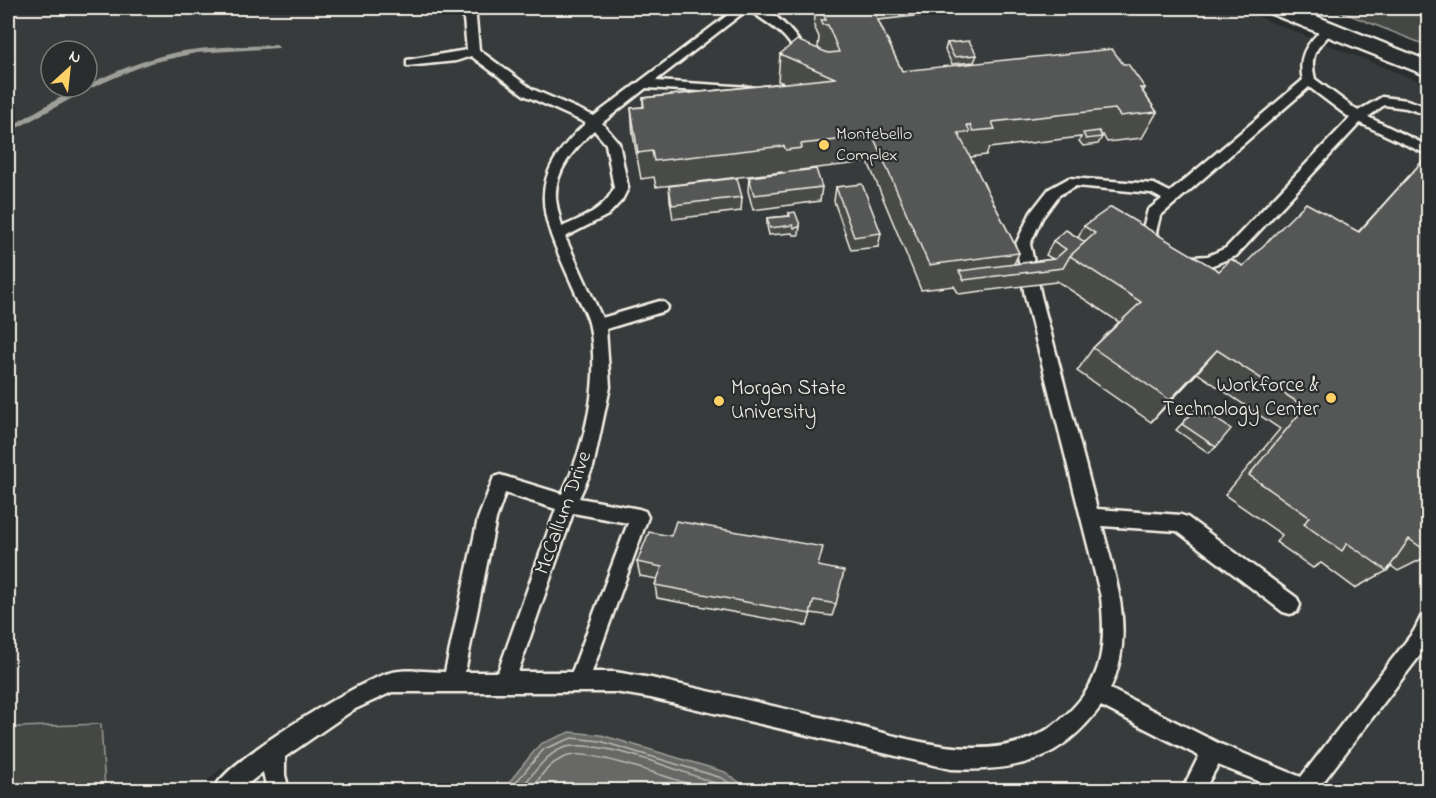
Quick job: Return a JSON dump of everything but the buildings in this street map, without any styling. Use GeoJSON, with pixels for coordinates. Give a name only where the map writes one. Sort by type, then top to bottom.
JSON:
{"type":"FeatureCollection","features":[{"type":"Feature","properties":{"kind":"main road"},"geometry":{"type":"LineString","coordinates":[[1277,8],[1428,69]]}},
{"type":"Feature","properties":{"kind":"lane"},"geometry":{"type":"LineString","coordinates":[[469,8],[473,52],[528,92],[595,122],[612,142],[621,188],[619,194],[612,202],[582,224],[556,235]]}},
{"type":"Feature","properties":{"kind":"lane","name":"McCallum Drive"},"geometry":{"type":"LineString","coordinates":[[505,680],[567,504],[584,467],[602,387],[598,324],[556,235],[549,197],[553,179],[560,160],[570,145],[595,122],[743,8]]}},
{"type":"Feature","properties":{"kind":"lane"},"geometry":{"type":"LineString","coordinates":[[753,8],[791,36],[801,55],[797,67]]}},
{"type":"Feature","properties":{"kind":"lane"},"geometry":{"type":"LineString","coordinates":[[1329,28],[1306,53],[1305,62],[1310,81],[1358,117],[1428,151]]}},
{"type":"Feature","properties":{"kind":"lane"},"geometry":{"type":"LineString","coordinates":[[411,63],[456,57],[473,52]]}},
{"type":"Feature","properties":{"kind":"lane"},"geometry":{"type":"LineString","coordinates":[[1310,81],[1153,214],[1149,232],[1156,246],[1169,258],[1184,263],[1210,261],[1231,252],[1358,117],[1382,101],[1407,104],[1428,111]]}},
{"type":"Feature","properties":{"kind":"lane"},"geometry":{"type":"LineString","coordinates":[[643,84],[760,91]]}},
{"type":"Feature","properties":{"kind":"lane"},"geometry":{"type":"LineString","coordinates":[[225,790],[247,769],[274,752],[317,719],[367,690],[392,682],[505,680],[615,682],[651,688],[951,758],[980,760],[1009,758],[1036,749],[1060,735],[1081,716],[1099,694],[1114,639],[1111,597],[1033,296],[1023,244],[1036,216],[1054,192],[1074,181],[1154,189],[1171,198]]}},
{"type":"Feature","properties":{"kind":"lane"},"geometry":{"type":"LineString","coordinates":[[598,324],[660,307]]}},
{"type":"Feature","properties":{"kind":"lane"},"geometry":{"type":"LineString","coordinates":[[453,682],[487,519],[500,483],[567,504],[639,517],[579,681]]}},
{"type":"Feature","properties":{"kind":"lane"},"geometry":{"type":"LineString","coordinates":[[1090,518],[1181,523],[1290,605]]}},
{"type":"Feature","properties":{"kind":"lane"},"geometry":{"type":"LineString","coordinates":[[1099,694],[1213,752],[1305,790],[1421,638],[1428,624]]}},
{"type":"Feature","properties":{"kind":"lane"},"geometry":{"type":"LineString","coordinates":[[274,752],[274,775],[278,790]]}},
{"type":"Feature","properties":{"kind":"lane"},"geometry":{"type":"LineString","coordinates":[[1193,790],[1213,752]]}},
{"type":"Feature","properties":{"kind":"shaded area","name":"Morgan State University"},"geometry":{"type":"Polygon","coordinates":[[[8,8],[1236,8],[1428,85],[1428,790],[238,790],[222,768],[197,790],[8,790],[8,8]]]}},
{"type":"Feature","properties":{"kind":"shaded area"},"geometry":{"type":"Polygon","coordinates":[[[1332,8],[1428,8],[1428,46],[1332,8]]]}},
{"type":"Feature","properties":{"kind":"shaded area"},"geometry":{"type":"Polygon","coordinates":[[[101,724],[105,790],[8,790],[8,730],[19,727],[101,724]]]}},
{"type":"Feature","properties":{"kind":"water"},"geometry":{"type":"Polygon","coordinates":[[[570,732],[601,735],[725,772],[750,790],[514,790],[510,781],[540,744],[570,732]]]}},
{"type":"Feature","properties":{"kind":"waterway"},"geometry":{"type":"LineString","coordinates":[[8,131],[107,78],[149,62],[196,51],[276,47]]}},
{"type":"Feature","properties":{"kind":"place","name":"Montebello Complex"},"geometry":{"type":"Point","coordinates":[824,145]}},
{"type":"Feature","properties":{"kind":"place","name":"Workforce & Technology Center"},"geometry":{"type":"Point","coordinates":[1331,398]}},
{"type":"Feature","properties":{"kind":"place","name":"Morgan State University"},"geometry":{"type":"Point","coordinates":[719,401]}}]}
